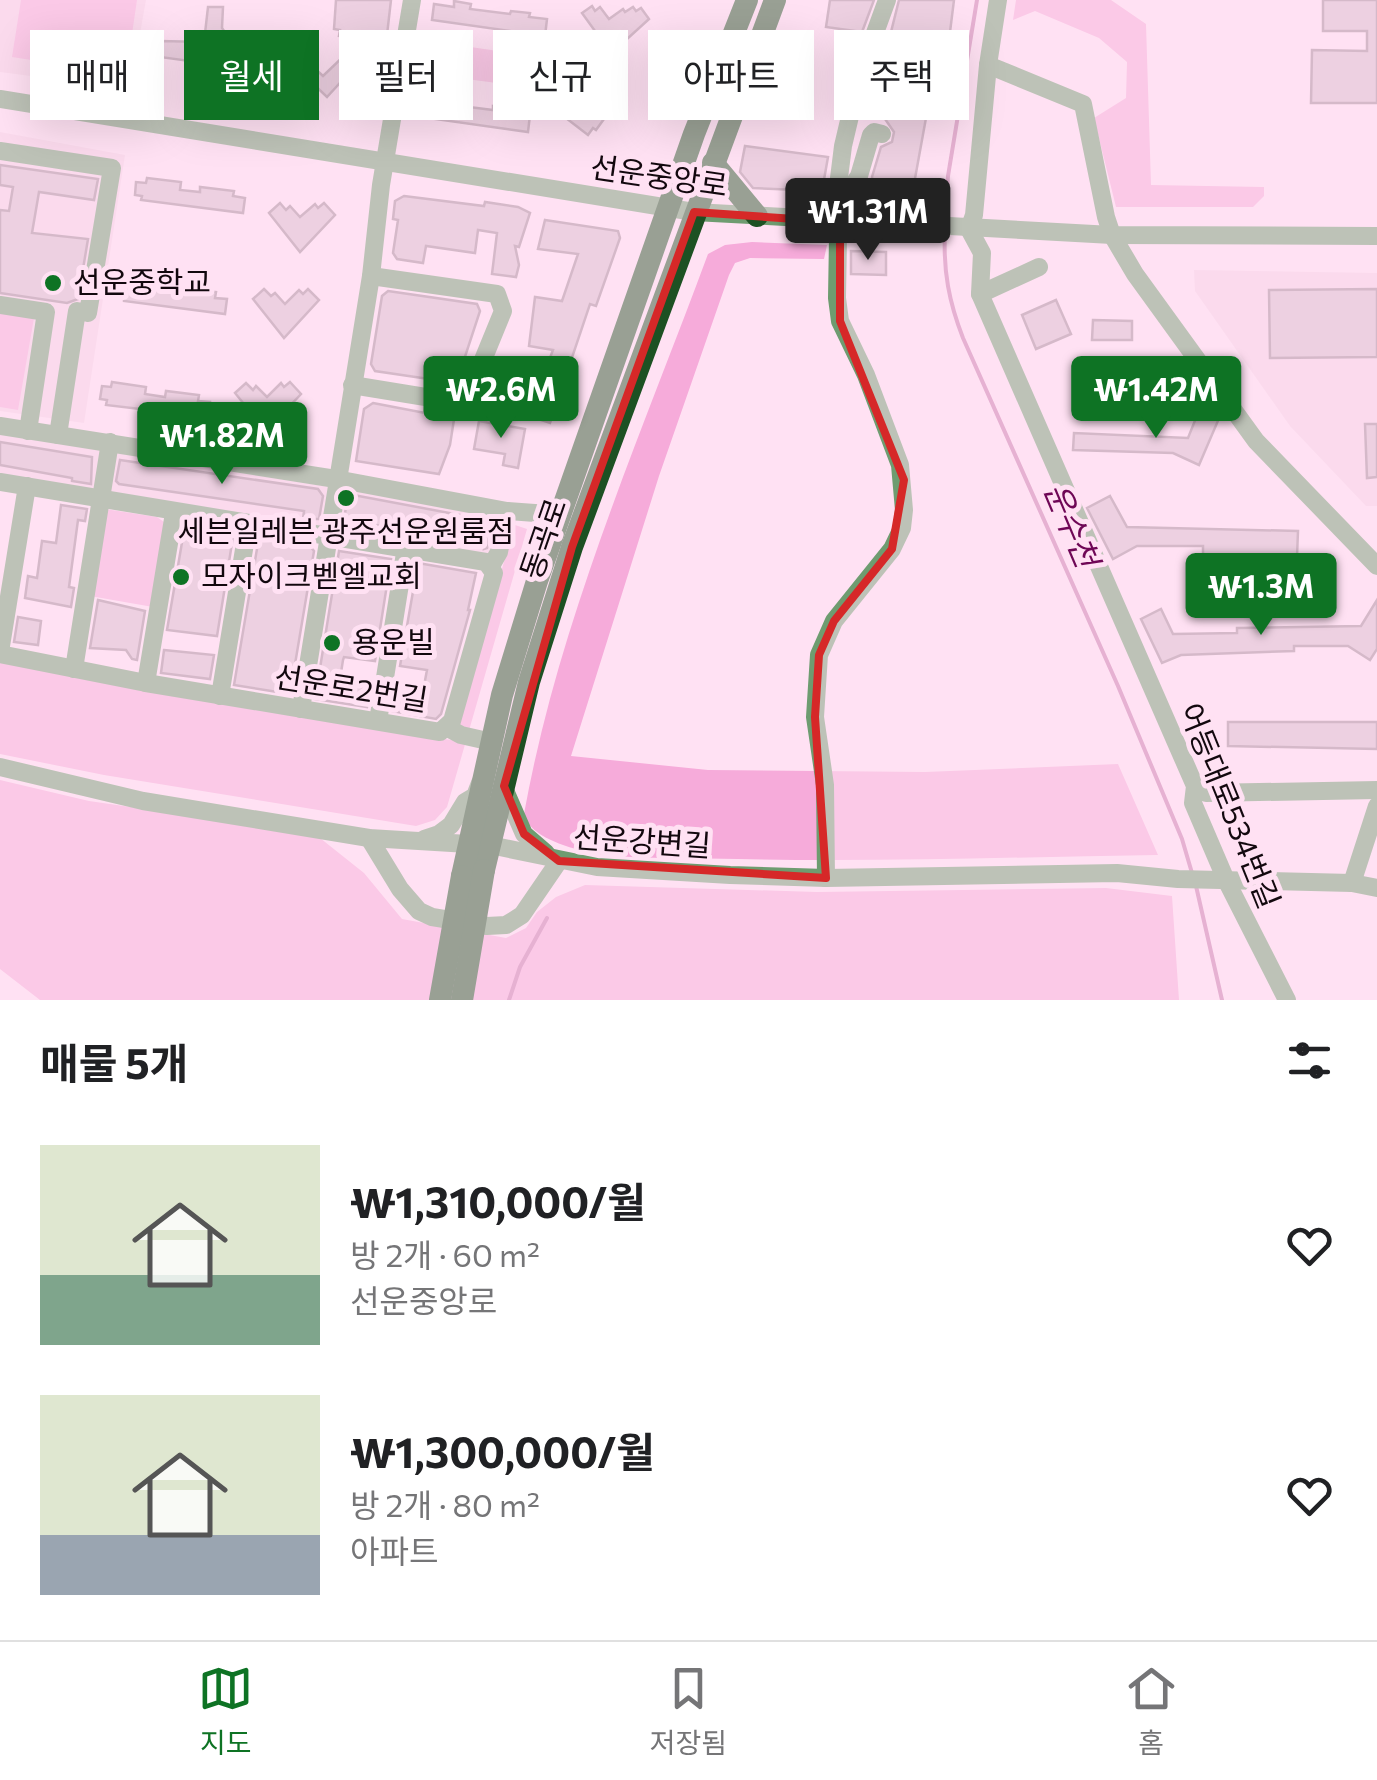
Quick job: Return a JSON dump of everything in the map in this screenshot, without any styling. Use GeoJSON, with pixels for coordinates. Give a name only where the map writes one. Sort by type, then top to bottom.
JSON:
{"type":"FeatureCollection","features":[{"type":"Feature","properties":{"kind":"main road","name":"동곡로"},"geometry":{"type":"LineString","coordinates":[[440,1000],[479,845],[490,753],[508,676],[668,208],[744,0]]}},
{"type":"Feature","properties":{"kind":"main road","name":"동곡로"},"geometry":{"type":"LineString","coordinates":[[479,845],[504,786],[529,682],[572,547],[775,0]]}},
{"type":"Feature","properties":{"kind":"main road"},"geometry":{"type":"LineString","coordinates":[[713,163],[757,216]]}},
{"type":"Feature","properties":{"kind":"main road","name":"동곡로"},"geometry":{"type":"LineString","coordinates":[[462,1000],[473,873]]}},
{"type":"Feature","properties":{"kind":"street"},"geometry":{"type":"LineString","coordinates":[[301,708],[412,0]]}},
{"type":"Feature","properties":{"kind":"street"},"geometry":{"type":"LineString","coordinates":[[877,30],[887,0]]}},
{"type":"Feature","properties":{"kind":"street","name":"어등대로534번길"},"geometry":{"type":"LineString","coordinates":[[998,0],[974,215],[966,229],[982,253],[980,294],[1195,786],[1193,804],[1224,880],[1287,1000]]}},
{"type":"Feature","properties":{"kind":"street"},"geometry":{"type":"LineString","coordinates":[[988,65],[1083,104],[1112,235],[1135,274],[1256,441],[1377,566]]}},
{"type":"Feature","properties":{"kind":"street","name":"선운중앙로"},"geometry":{"type":"LineString","coordinates":[[0,99],[694,212],[757,216],[840,213],[926,226],[1112,235],[1377,236]]}},
{"type":"Feature","properties":{"kind":"street"},"geometry":{"type":"LineString","coordinates":[[826,878],[825,786],[814,717],[819,654],[834,621],[892,549],[902,528],[905,496],[900,465],[866,374],[840,320],[839,178],[848,120]]}},
{"type":"Feature","properties":{"kind":"street"},"geometry":{"type":"LineString","coordinates":[[840,213],[877,135],[861,120]]}},
{"type":"Feature","properties":{"kind":"street"},"geometry":{"type":"LineString","coordinates":[[0,151],[112,168],[88,313],[76,311],[58,436]]}},
{"type":"Feature","properties":{"kind":"street"},"geometry":{"type":"LineString","coordinates":[[980,294],[1039,267]]}},
{"type":"Feature","properties":{"kind":"street"},"geometry":{"type":"LineString","coordinates":[[352,384],[450,401],[469,394],[503,311],[497,294],[371,276]]}},
{"type":"Feature","properties":{"kind":"street"},"geometry":{"type":"LineString","coordinates":[[0,305],[46,312],[28,431]]}},
{"type":"Feature","properties":{"kind":"street"},"geometry":{"type":"LineString","coordinates":[[0,426],[336,479],[508,511],[562,515]]}},
{"type":"Feature","properties":{"kind":"street"},"geometry":{"type":"LineString","coordinates":[[74,669],[110,442]]}},
{"type":"Feature","properties":{"kind":"street"},"geometry":{"type":"LineString","coordinates":[[0,482],[248,525],[406,547],[492,566]]}},
{"type":"Feature","properties":{"kind":"street"},"geometry":{"type":"LineString","coordinates":[[0,653],[27,486]]}},
{"type":"Feature","properties":{"kind":"street","name":"선운로2번길"},"geometry":{"type":"LineString","coordinates":[[0,653],[146,683],[440,732],[448,728],[494,573],[492,566],[508,511]]}},
{"type":"Feature","properties":{"kind":"street"},"geometry":{"type":"LineString","coordinates":[[146,683],[174,513]]}},
{"type":"Feature","properties":{"kind":"street"},"geometry":{"type":"LineString","coordinates":[[220,696],[248,525]]}},
{"type":"Feature","properties":{"kind":"street"},"geometry":{"type":"LineString","coordinates":[[378,721],[406,547]]}},
{"type":"Feature","properties":{"kind":"street"},"geometry":{"type":"LineString","coordinates":[[404,842],[439,834],[465,802],[475,796],[490,753],[448,728]]}},
{"type":"Feature","properties":{"kind":"street"},"geometry":{"type":"LineString","coordinates":[[0,767],[143,801],[369,838],[479,845],[558,862]]}},
{"type":"Feature","properties":{"kind":"street"},"geometry":{"type":"LineString","coordinates":[[504,786],[524,834],[558,862]]}},
{"type":"Feature","properties":{"kind":"street"},"geometry":{"type":"LineString","coordinates":[[1195,786],[1206,793],[1377,790]]}},
{"type":"Feature","properties":{"kind":"street"},"geometry":{"type":"LineString","coordinates":[[1352,882],[1377,806]]}},
{"type":"Feature","properties":{"kind":"street","name":"선운강변길"},"geometry":{"type":"LineString","coordinates":[[369,838],[400,890],[420,910],[432,916],[487,926],[506,925],[522,915],[558,862],[826,878],[1118,873],[1178,879],[1352,882],[1377,888]]}},
{"type":"Feature","properties":{"kind":"highlighted area"},"geometry":{"type":"Polygon","coordinates":[[[694,212],[840,222],[840,321],[904,480],[892,549],[834,621],[819,655],[815,717],[826,878],[559,861],[524,834],[504,786],[572,547],[694,212]]]}},
{"type":"Feature","properties":{"kind":"shaded area"},"geometry":{"type":"Polygon","coordinates":[[[0,0],[146,0],[141,30],[30,30],[30,76],[0,72],[0,0]]]}},
{"type":"Feature","properties":{"kind":"shaded area"},"geometry":{"type":"Polygon","coordinates":[[[21,0],[137,0],[133,30],[30,30],[30,60],[12,57],[21,0]]]}},
{"type":"Feature","properties":{"kind":"shaded area"},"geometry":{"type":"Polygon","coordinates":[[[1016,0],[1111,0],[1146,24],[1151,185],[1264,187],[1264,196],[1253,207],[1116,207],[1094,118],[1126,98],[1127,62],[1099,38],[1035,11],[1013,20],[1016,0]]]}},
{"type":"Feature","properties":{"kind":"shaded area"},"geometry":{"type":"Polygon","coordinates":[[[473,47],[493,50],[493,82],[473,80],[473,47]]]}},
{"type":"Feature","properties":{"kind":"shaded area","name":"선운중학교"},"geometry":{"type":"Polygon","coordinates":[[[0,132],[125,155],[84,423],[0,411],[0,132]]]}},
{"type":"Feature","properties":{"kind":"shaded area"},"geometry":{"type":"Polygon","coordinates":[[[725,245],[827,245],[824,259],[750,258],[735,263],[659,476],[571,756],[708,770],[925,772],[1118,764],[1158,855],[843,860],[631,857],[562,845],[529,824],[524,814],[539,742],[580,600],[708,254],[725,245]]]}},
{"type":"Feature","properties":{"kind":"shaded area"},"geometry":{"type":"Polygon","coordinates":[[[1194,270],[1377,273],[1377,506],[1366,506],[1290,426],[1195,291],[1194,270]]]}},
{"type":"Feature","properties":{"kind":"shaded area"},"geometry":{"type":"Polygon","coordinates":[[[0,312],[34,318],[18,410],[0,407],[0,312]]]}},
{"type":"Feature","properties":{"kind":"shaded area"},"geometry":{"type":"Polygon","coordinates":[[[0,434],[517,518],[505,560],[0,478],[0,434]]]}},
{"type":"Feature","properties":{"kind":"shaded area"},"geometry":{"type":"Polygon","coordinates":[[[105,509],[157,517],[164,522],[153,607],[90,596],[105,509]]]}},
{"type":"Feature","properties":{"kind":"shaded area"},"geometry":{"type":"Polygon","coordinates":[[[515,525],[527,529],[447,807],[435,820],[416,826],[0,754],[0,660],[148,691],[451,740],[515,525]]]}},
{"type":"Feature","properties":{"kind":"shaded area"},"geometry":{"type":"Polygon","coordinates":[[[0,780],[89,801],[320,838],[364,873],[402,919],[506,938],[526,928],[537,912],[556,897],[585,885],[817,892],[1106,888],[1172,896],[1179,1000],[40,1000],[0,969],[0,780]]]}},
{"type":"Feature","properties":{"kind":"building"},"geometry":{"type":"Polygon","coordinates":[[[336,0],[391,0],[388,30],[334,29],[336,0]]]}},
{"type":"Feature","properties":{"kind":"building"},"geometry":{"type":"Polygon","coordinates":[[[830,0],[874,0],[863,30],[826,27],[830,0]]]}},
{"type":"Feature","properties":{"kind":"building"},"geometry":{"type":"Polygon","coordinates":[[[899,0],[954,0],[950,30],[892,30],[899,0]]]}},
{"type":"Feature","properties":{"kind":"building"},"geometry":{"type":"Polygon","coordinates":[[[1323,0],[1377,0],[1377,103],[1311,103],[1312,50],[1367,51],[1367,31],[1323,31],[1323,0]]]}},
{"type":"Feature","properties":{"kind":"building"},"geometry":{"type":"Polygon","coordinates":[[[454,1],[471,4],[470,9],[530,13],[529,17],[547,19],[546,30],[503,30],[432,20],[434,4],[454,7],[454,1]]]}},
{"type":"Feature","properties":{"kind":"building"},"geometry":{"type":"Polygon","coordinates":[[[592,6],[595,11],[600,7],[609,19],[633,7],[636,11],[641,8],[649,19],[628,38],[628,30],[594,30],[582,13],[592,6]]]}},
{"type":"Feature","properties":{"kind":"building"},"geometry":{"type":"Polygon","coordinates":[[[208,7],[223,7],[223,30],[205,30],[208,7]]]}},
{"type":"Feature","properties":{"kind":"building"},"geometry":{"type":"Polygon","coordinates":[[[164,41],[184,42],[184,60],[164,58],[164,41]]]}},
{"type":"Feature","properties":{"kind":"building"},"geometry":{"type":"Polygon","coordinates":[[[339,61],[339,84],[327,97],[319,89],[319,72],[323,76],[339,61]]]}},
{"type":"Feature","properties":{"kind":"building"},"geometry":{"type":"Polygon","coordinates":[[[473,108],[493,110],[493,120],[529,120],[528,132],[442,120],[473,120],[473,108]]]}},
{"type":"Feature","properties":{"kind":"building"},"geometry":{"type":"Polygon","coordinates":[[[569,120],[603,120],[588,135],[569,120]]]}},
{"type":"Feature","properties":{"kind":"building"},"geometry":{"type":"Polygon","coordinates":[[[886,120],[926,120],[912,195],[874,186],[872,177],[881,147],[892,142],[894,132],[886,120]]]}},
{"type":"Feature","properties":{"kind":"building"},"geometry":{"type":"Polygon","coordinates":[[[745,146],[828,157],[822,191],[753,188],[740,172],[745,146]]]}},
{"type":"Feature","properties":{"kind":"building"},"geometry":{"type":"Polygon","coordinates":[[[0,165],[98,179],[94,200],[39,192],[32,233],[88,239],[78,299],[67,303],[0,293],[0,210],[9,211],[13,187],[0,185],[0,165]]]}},
{"type":"Feature","properties":{"kind":"building"},"geometry":{"type":"Polygon","coordinates":[[[147,178],[181,182],[180,190],[200,192],[200,187],[234,191],[233,196],[245,198],[243,213],[141,200],[142,196],[135,195],[136,182],[146,183],[147,178]]]}},
{"type":"Feature","properties":{"kind":"building"},"geometry":{"type":"Polygon","coordinates":[[[404,196],[484,206],[485,202],[530,213],[519,247],[515,246],[519,265],[516,277],[492,274],[497,233],[478,230],[475,253],[426,246],[423,263],[397,259],[393,253],[398,220],[393,219],[395,201],[404,196]]]}},
{"type":"Feature","properties":{"kind":"building"},"geometry":{"type":"Polygon","coordinates":[[[280,203],[286,210],[290,206],[300,217],[315,204],[318,208],[324,203],[335,215],[300,252],[269,213],[280,203]]]}},
{"type":"Feature","properties":{"kind":"building"},"geometry":{"type":"Polygon","coordinates":[[[545,220],[618,231],[620,238],[596,306],[590,304],[550,423],[529,416],[535,398],[514,390],[507,408],[485,400],[501,358],[524,362],[519,376],[540,384],[553,350],[529,346],[535,297],[562,301],[578,254],[538,249],[545,220]]]}},
{"type":"Feature","properties":{"kind":"building"},"geometry":{"type":"Polygon","coordinates":[[[851,251],[886,252],[886,275],[851,274],[851,251]]]}},
{"type":"Feature","properties":{"kind":"building"},"geometry":{"type":"Polygon","coordinates":[[[129,279],[163,284],[162,291],[182,294],[183,288],[216,292],[215,298],[227,299],[225,314],[124,301],[124,297],[117,296],[119,283],[128,284],[129,279]]]}},
{"type":"Feature","properties":{"kind":"building"},"geometry":{"type":"Polygon","coordinates":[[[264,289],[271,296],[275,293],[285,304],[299,290],[303,294],[308,289],[319,300],[284,338],[253,299],[264,289]]]}},
{"type":"Feature","properties":{"kind":"building"},"geometry":{"type":"Polygon","coordinates":[[[1377,289],[1377,357],[1270,358],[1269,290],[1377,289]]]}},
{"type":"Feature","properties":{"kind":"building"},"geometry":{"type":"Polygon","coordinates":[[[388,291],[477,304],[480,311],[458,378],[449,382],[375,371],[371,364],[382,296],[388,291]]]}},
{"type":"Feature","properties":{"kind":"building"},"geometry":{"type":"Polygon","coordinates":[[[1056,300],[1071,334],[1036,349],[1022,315],[1056,300]]]}},
{"type":"Feature","properties":{"kind":"building"},"geometry":{"type":"Polygon","coordinates":[[[1093,320],[1132,321],[1132,340],[1092,340],[1093,320]]]}},
{"type":"Feature","properties":{"kind":"building"},"geometry":{"type":"Polygon","coordinates":[[[112,382],[146,387],[145,394],[165,397],[166,391],[199,395],[198,401],[210,402],[208,417],[106,405],[107,400],[100,399],[102,386],[111,387],[112,382]]]}},
{"type":"Feature","properties":{"kind":"building"},"geometry":{"type":"Polygon","coordinates":[[[290,382],[301,394],[266,431],[235,393],[246,383],[253,390],[256,386],[267,397],[281,383],[284,387],[290,382]]]}},
{"type":"Feature","properties":{"kind":"building"},"geometry":{"type":"Polygon","coordinates":[[[373,403],[425,413],[455,413],[450,445],[439,474],[356,461],[364,409],[373,403]]]}},
{"type":"Feature","properties":{"kind":"building"},"geometry":{"type":"Polygon","coordinates":[[[1200,408],[1220,416],[1199,465],[1173,453],[1073,450],[1074,433],[1188,438],[1200,408]]]}},
{"type":"Feature","properties":{"kind":"building"},"geometry":{"type":"Polygon","coordinates":[[[479,421],[525,429],[518,468],[503,465],[505,454],[474,449],[479,421]]]}},
{"type":"Feature","properties":{"kind":"building"},"geometry":{"type":"Polygon","coordinates":[[[1365,424],[1377,424],[1377,477],[1367,478],[1365,424]]]}},
{"type":"Feature","properties":{"kind":"building"},"geometry":{"type":"Polygon","coordinates":[[[0,442],[92,457],[91,484],[0,465],[0,442]]]}},
{"type":"Feature","properties":{"kind":"building"},"geometry":{"type":"Polygon","coordinates":[[[120,460],[318,489],[323,496],[319,519],[303,519],[304,511],[119,484],[116,481],[120,460]]]}},
{"type":"Feature","properties":{"kind":"building"},"geometry":{"type":"Polygon","coordinates":[[[348,494],[492,521],[487,548],[484,549],[485,542],[414,530],[373,525],[372,531],[343,526],[348,494]]]}},
{"type":"Feature","properties":{"kind":"building"},"geometry":{"type":"Polygon","coordinates":[[[1110,496],[1127,527],[1298,531],[1297,557],[1203,554],[1203,546],[1137,546],[1113,559],[1087,508],[1110,496]]]}},
{"type":"Feature","properties":{"kind":"building"},"geometry":{"type":"Polygon","coordinates":[[[61,505],[87,509],[85,521],[78,520],[69,587],[74,588],[71,607],[25,598],[28,576],[37,578],[42,541],[56,543],[61,505]]]}},
{"type":"Feature","properties":{"kind":"building"},"geometry":{"type":"Polygon","coordinates":[[[185,525],[230,532],[233,537],[217,636],[167,630],[185,525]]]}},
{"type":"Feature","properties":{"kind":"building"},"geometry":{"type":"Polygon","coordinates":[[[259,537],[310,546],[314,551],[290,694],[234,685],[259,537]]]}},
{"type":"Feature","properties":{"kind":"building"},"geometry":{"type":"Polygon","coordinates":[[[339,551],[391,559],[375,661],[344,657],[343,660],[340,679],[371,684],[367,707],[315,699],[339,551]]]}},
{"type":"Feature","properties":{"kind":"building"},"geometry":{"type":"Polygon","coordinates":[[[418,563],[476,573],[470,610],[441,714],[436,719],[392,711],[396,687],[423,691],[427,670],[400,666],[418,563]]]}},
{"type":"Feature","properties":{"kind":"building"},"geometry":{"type":"Polygon","coordinates":[[[98,600],[145,611],[137,660],[126,650],[90,648],[98,600]]]}},
{"type":"Feature","properties":{"kind":"building"},"geometry":{"type":"Polygon","coordinates":[[[1377,600],[1377,649],[1370,660],[1348,646],[1294,646],[1294,651],[1181,655],[1162,663],[1141,619],[1161,609],[1173,634],[1237,633],[1237,628],[1361,626],[1377,600]]]}},
{"type":"Feature","properties":{"kind":"building"},"geometry":{"type":"Polygon","coordinates":[[[18,617],[41,621],[38,645],[14,642],[18,617]]]}},
{"type":"Feature","properties":{"kind":"building"},"geometry":{"type":"Polygon","coordinates":[[[164,650],[214,655],[210,679],[161,673],[164,650]]]}},
{"type":"Feature","properties":{"kind":"building"},"geometry":{"type":"Polygon","coordinates":[[[1228,722],[1377,722],[1377,749],[1228,746],[1228,722]]]}},
{"type":"Feature","properties":{"kind":"waterway","name":"운수천"},"geometry":{"type":"LineString","coordinates":[[945,218],[948,176],[977,0]]}},
{"type":"Feature","properties":{"kind":"waterway","name":"운수천"},"geometry":{"type":"LineString","coordinates":[[945,232],[948,286],[963,338],[1118,686],[1182,839],[1192,873]]}},
{"type":"Feature","properties":{"kind":"waterway","name":"운수천"},"geometry":{"type":"LineString","coordinates":[[1196,886],[1222,1000]]}},
{"type":"Feature","properties":{"kind":"waterway"},"geometry":{"type":"LineString","coordinates":[[509,1000],[520,967],[547,918]]}},
{"type":"Feature","properties":{"kind":"place","name":"선운중학교"},"geometry":{"type":"Point","coordinates":[53,283]}},
{"type":"Feature","properties":{"kind":"place","name":"세븐일레븐 광주선운원룸점"},"geometry":{"type":"Point","coordinates":[346,498]}},
{"type":"Feature","properties":{"kind":"place","name":"모자이크벧엘교회"},"geometry":{"type":"Point","coordinates":[181,577]}},
{"type":"Feature","properties":{"kind":"place","name":"용운빌"},"geometry":{"type":"Point","coordinates":[332,643]}}]}
